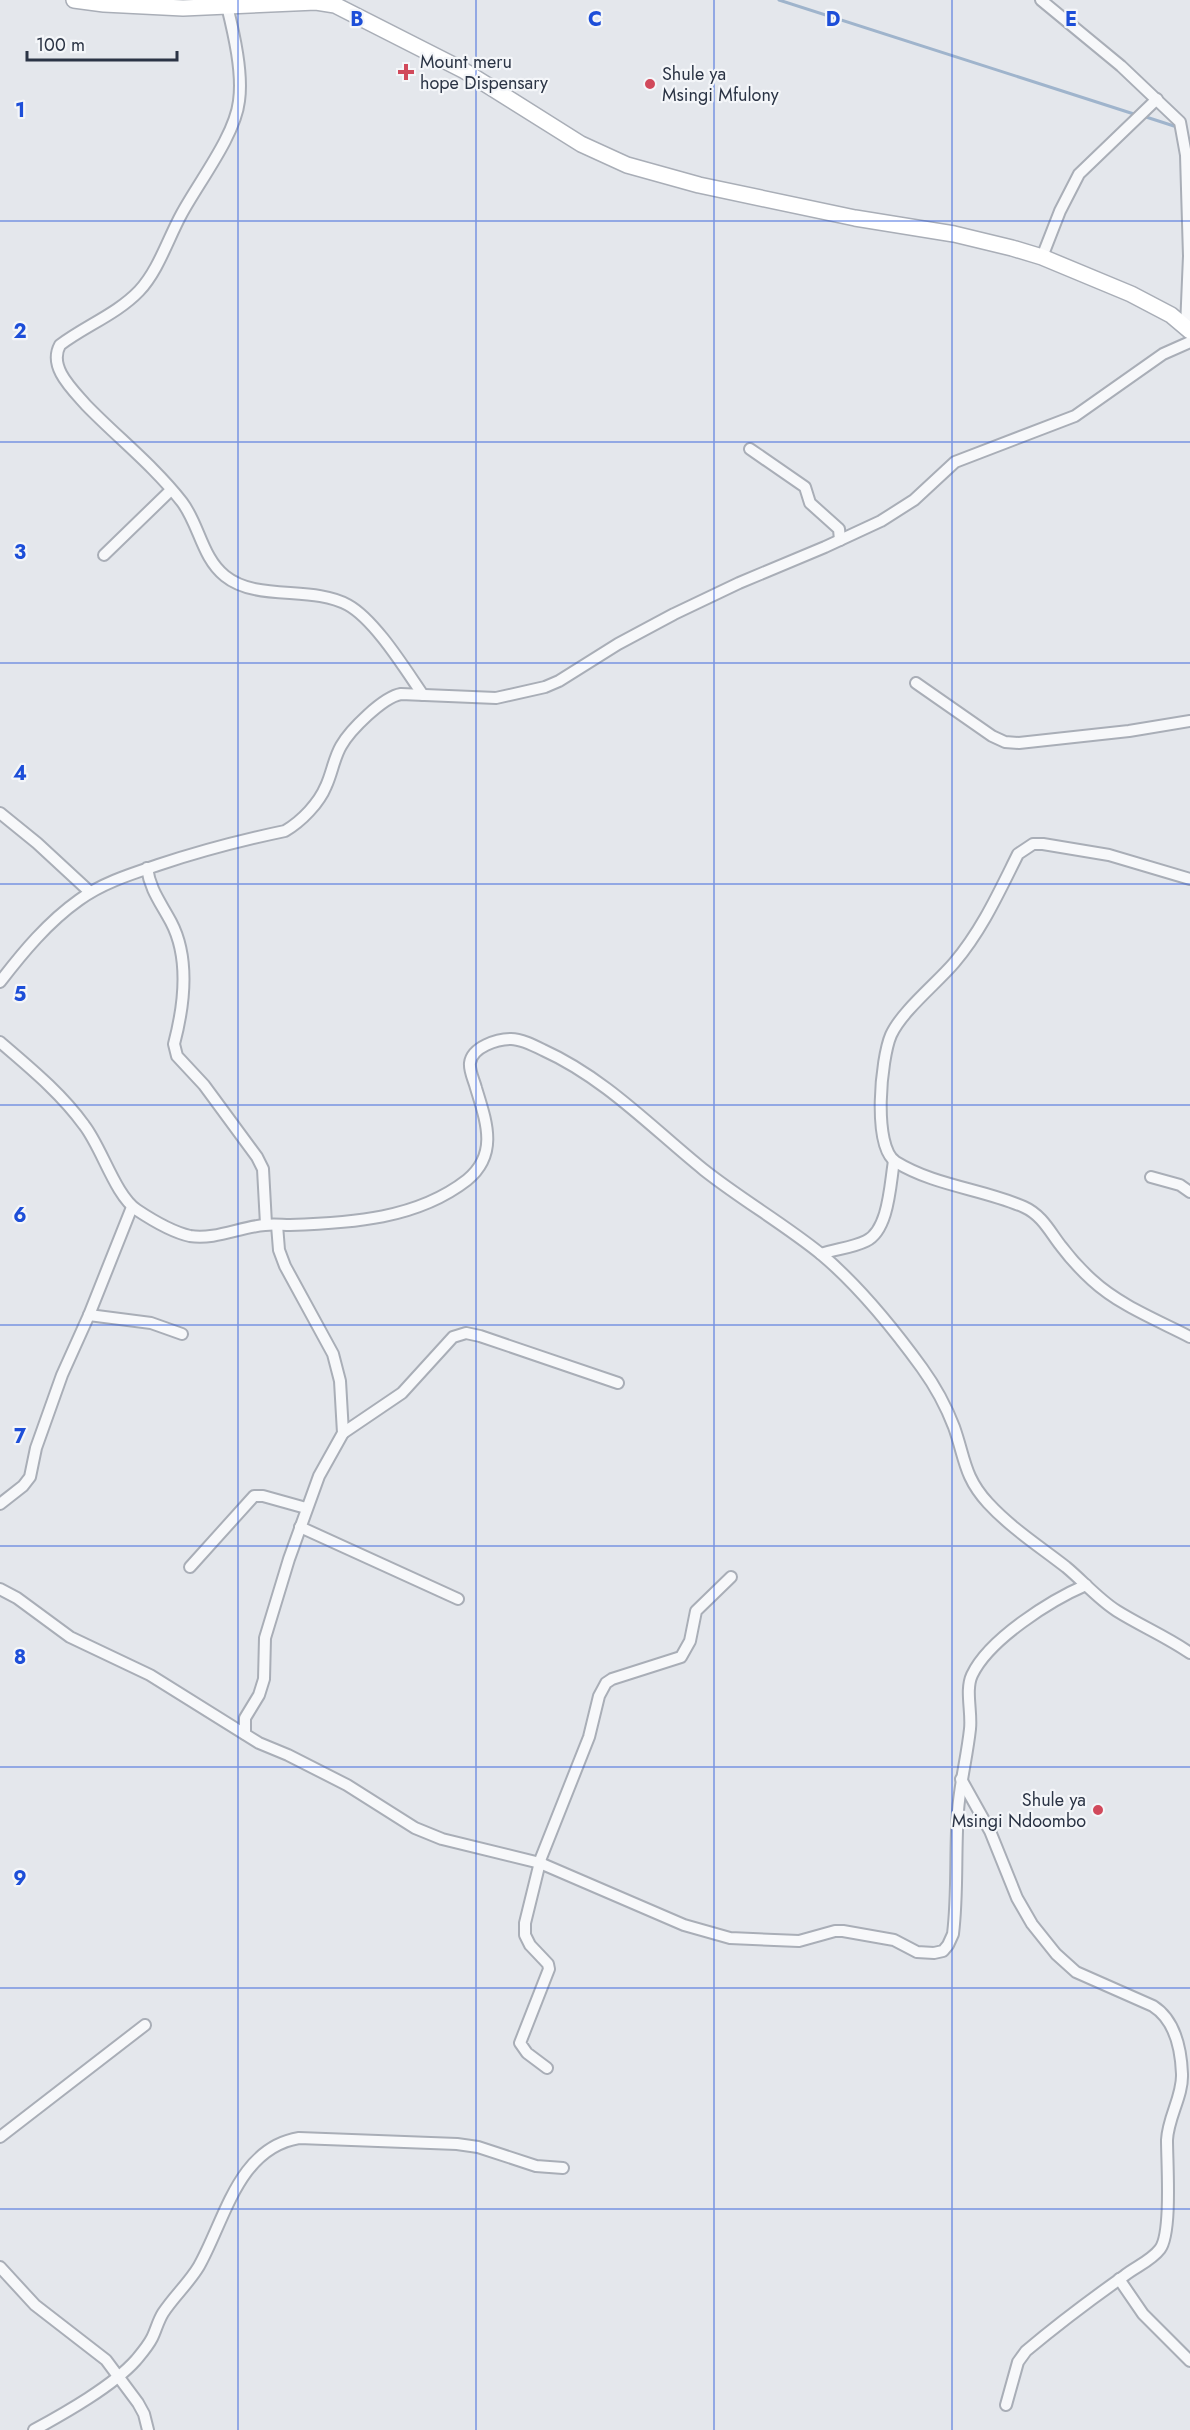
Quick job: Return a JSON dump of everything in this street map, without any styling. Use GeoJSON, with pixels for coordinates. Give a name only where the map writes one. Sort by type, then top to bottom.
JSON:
{"type":"FeatureCollection","features":[{"type":"Feature","properties":{"kind":"street"},"geometry":{"type":"LineString","coordinates":[[74,0],[183,8],[316,2],[335,5],[463,70],[582,144],[627,165],[654,174],[855,218],[962,235],[1042,257],[1148,302],[1189,333]]}},
{"type":"Feature","properties":{"kind":"street"},"geometry":{"type":"LineString","coordinates":[[0,982],[43,931],[65,910],[90,892],[147,868],[210,848],[285,831],[293,826],[321,796],[343,743],[373,711],[392,696],[400,694],[496,698],[545,687],[571,675],[618,644],[674,614],[881,521],[907,505],[955,462],[1075,416],[1146,366],[1176,348],[1189,333],[1185,140],[1180,122],[1121,66],[1041,0]]}},
{"type":"Feature","properties":{"kind":"street"},"geometry":{"type":"LineString","coordinates":[[227,6],[234,37],[240,99],[234,121],[182,212],[146,282],[130,298],[60,345],[55,361],[86,405],[189,511],[209,555],[224,575],[234,582],[251,587],[329,597],[347,604],[370,625],[423,695]]}},
{"type":"Feature","properties":{"kind":"street"},"geometry":{"type":"LineString","coordinates":[[1042,257],[1078,174],[1157,99]]}},
{"type":"Feature","properties":{"kind":"street"},"geometry":{"type":"LineString","coordinates":[[750,449],[805,487],[810,503],[839,529],[840,540]]}},
{"type":"Feature","properties":{"kind":"street"},"geometry":{"type":"LineString","coordinates":[[104,555],[171,490]]}},
{"type":"Feature","properties":{"kind":"street"},"geometry":{"type":"LineString","coordinates":[[916,683],[992,736],[1005,742],[1047,740],[1190,721]]}},
{"type":"Feature","properties":{"kind":"street"},"geometry":{"type":"LineString","coordinates":[[0,813],[59,862],[90,892]]}},
{"type":"Feature","properties":{"kind":"street"},"geometry":{"type":"LineString","coordinates":[[821,1254],[862,1243],[877,1233],[882,1222],[894,1161],[885,1143],[881,1102],[883,1063],[891,1035],[896,1025],[954,963],[978,930],[1018,854],[1033,844],[1043,844],[1110,855],[1190,879]]}},
{"type":"Feature","properties":{"kind":"street"},"geometry":{"type":"LineString","coordinates":[[147,868],[151,887],[171,922],[183,958],[181,1004],[175,1051],[181,1061],[204,1085],[257,1157],[263,1169],[272,1225],[285,1266],[333,1354],[340,1381],[343,1433]]}},
{"type":"Feature","properties":{"kind":"street"},"geometry":{"type":"LineString","coordinates":[[0,1042],[51,1088],[83,1123],[100,1147],[119,1188],[132,1207],[179,1233],[205,1237],[272,1225],[334,1222],[403,1213],[448,1191],[469,1178],[483,1162],[489,1142],[488,1126],[469,1066],[477,1051],[492,1043],[509,1039],[541,1049],[577,1068],[629,1105],[701,1168],[821,1254],[864,1298],[931,1381],[956,1432],[968,1476],[986,1501],[1012,1526],[1116,1610],[1162,1634],[1188,1652],[1190,1639]]}},
{"type":"Feature","properties":{"kind":"street"},"geometry":{"type":"LineString","coordinates":[[894,1161],[948,1184],[1025,1207],[1045,1223],[1082,1270],[1103,1289],[1132,1308],[1190,1337]]}},
{"type":"Feature","properties":{"kind":"street"},"geometry":{"type":"LineString","coordinates":[[1151,1177],[1180,1185],[1190,1192]]}},
{"type":"Feature","properties":{"kind":"street"},"geometry":{"type":"LineString","coordinates":[[0,1504],[23,1486],[30,1477],[36,1448],[62,1375],[89,1315],[132,1207]]}},
{"type":"Feature","properties":{"kind":"street"},"geometry":{"type":"LineString","coordinates":[[89,1315],[151,1323],[182,1334]]}},
{"type":"Feature","properties":{"kind":"street"},"geometry":{"type":"LineString","coordinates":[[245,1734],[246,1718],[259,1695],[264,1679],[265,1638],[306,1508],[343,1433],[402,1393],[453,1337],[459,1334],[480,1336],[516,1347],[618,1383]]}},
{"type":"Feature","properties":{"kind":"street"},"geometry":{"type":"LineString","coordinates":[[190,1567],[254,1496],[263,1496],[306,1508]]}},
{"type":"Feature","properties":{"kind":"street"},"geometry":{"type":"LineString","coordinates":[[300,1527],[458,1599]]}},
{"type":"Feature","properties":{"kind":"street"},"geometry":{"type":"LineString","coordinates":[[547,2068],[527,2053],[520,2043],[520,2037],[549,1969],[548,1964],[530,1945],[524,1928],[540,1863],[589,1737],[601,1690],[606,1683],[620,1676],[681,1657],[690,1641],[696,1611],[732,1577]]}},
{"type":"Feature","properties":{"kind":"street"},"geometry":{"type":"LineString","coordinates":[[0,1589],[17,1598],[70,1637],[150,1675],[259,1743],[347,1785],[415,1828],[455,1844],[508,1854],[540,1863],[678,1923],[730,1938],[799,1941],[843,1931],[894,1940],[917,1952],[934,1953],[943,1951],[953,1935],[961,1779],[970,1728],[969,1682],[973,1673],[995,1647],[1020,1624],[1069,1592],[1086,1585]]}},
{"type":"Feature","properties":{"kind":"street"},"geometry":{"type":"LineString","coordinates":[[961,1779],[990,1831],[1017,1898],[1032,1924],[1056,1954],[1076,1972],[1164,2013],[1173,2028],[1182,2073],[1181,2085],[1168,2128],[1165,2239],[1155,2255],[1119,2279],[1026,2351],[1018,2362],[1006,2405]]}},
{"type":"Feature","properties":{"kind":"street"},"geometry":{"type":"LineString","coordinates":[[0,2137],[145,2025]]}},
{"type":"Feature","properties":{"kind":"street"},"geometry":{"type":"LineString","coordinates":[[34,2430],[118,2377],[135,2361],[148,2344],[161,2316],[200,2265],[230,2198],[264,2153],[282,2143],[299,2138],[457,2144],[536,2166],[562,2168]]}},
{"type":"Feature","properties":{"kind":"street"},"geometry":{"type":"LineString","coordinates":[[0,2267],[35,2305],[95,2350],[138,2403],[144,2414],[148,2430]]}},
{"type":"Feature","properties":{"kind":"street"},"geometry":{"type":"LineString","coordinates":[[1119,2279],[1150,2321],[1190,2361]]}},
{"type":"Feature","properties":{"kind":"waterway"},"geometry":{"type":"LineString","coordinates":[[779,0],[1137,115]]}},
{"type":"Feature","properties":{"kind":"waterway"},"geometry":{"type":"LineString","coordinates":[[1143,116],[1177,127]]}},
{"type":"Feature","properties":{"kind":"place","name":"Mount meru hope Dispensary"},"geometry":{"type":"Point","coordinates":[406,72]}},
{"type":"Feature","properties":{"kind":"place","name":"Shule ya Msingi Mfulony"},"geometry":{"type":"Point","coordinates":[650,84]}},
{"type":"Feature","properties":{"kind":"place","name":"Shule ya Msingi Ndoombo"},"geometry":{"type":"Point","coordinates":[1098,1810]}}]}
